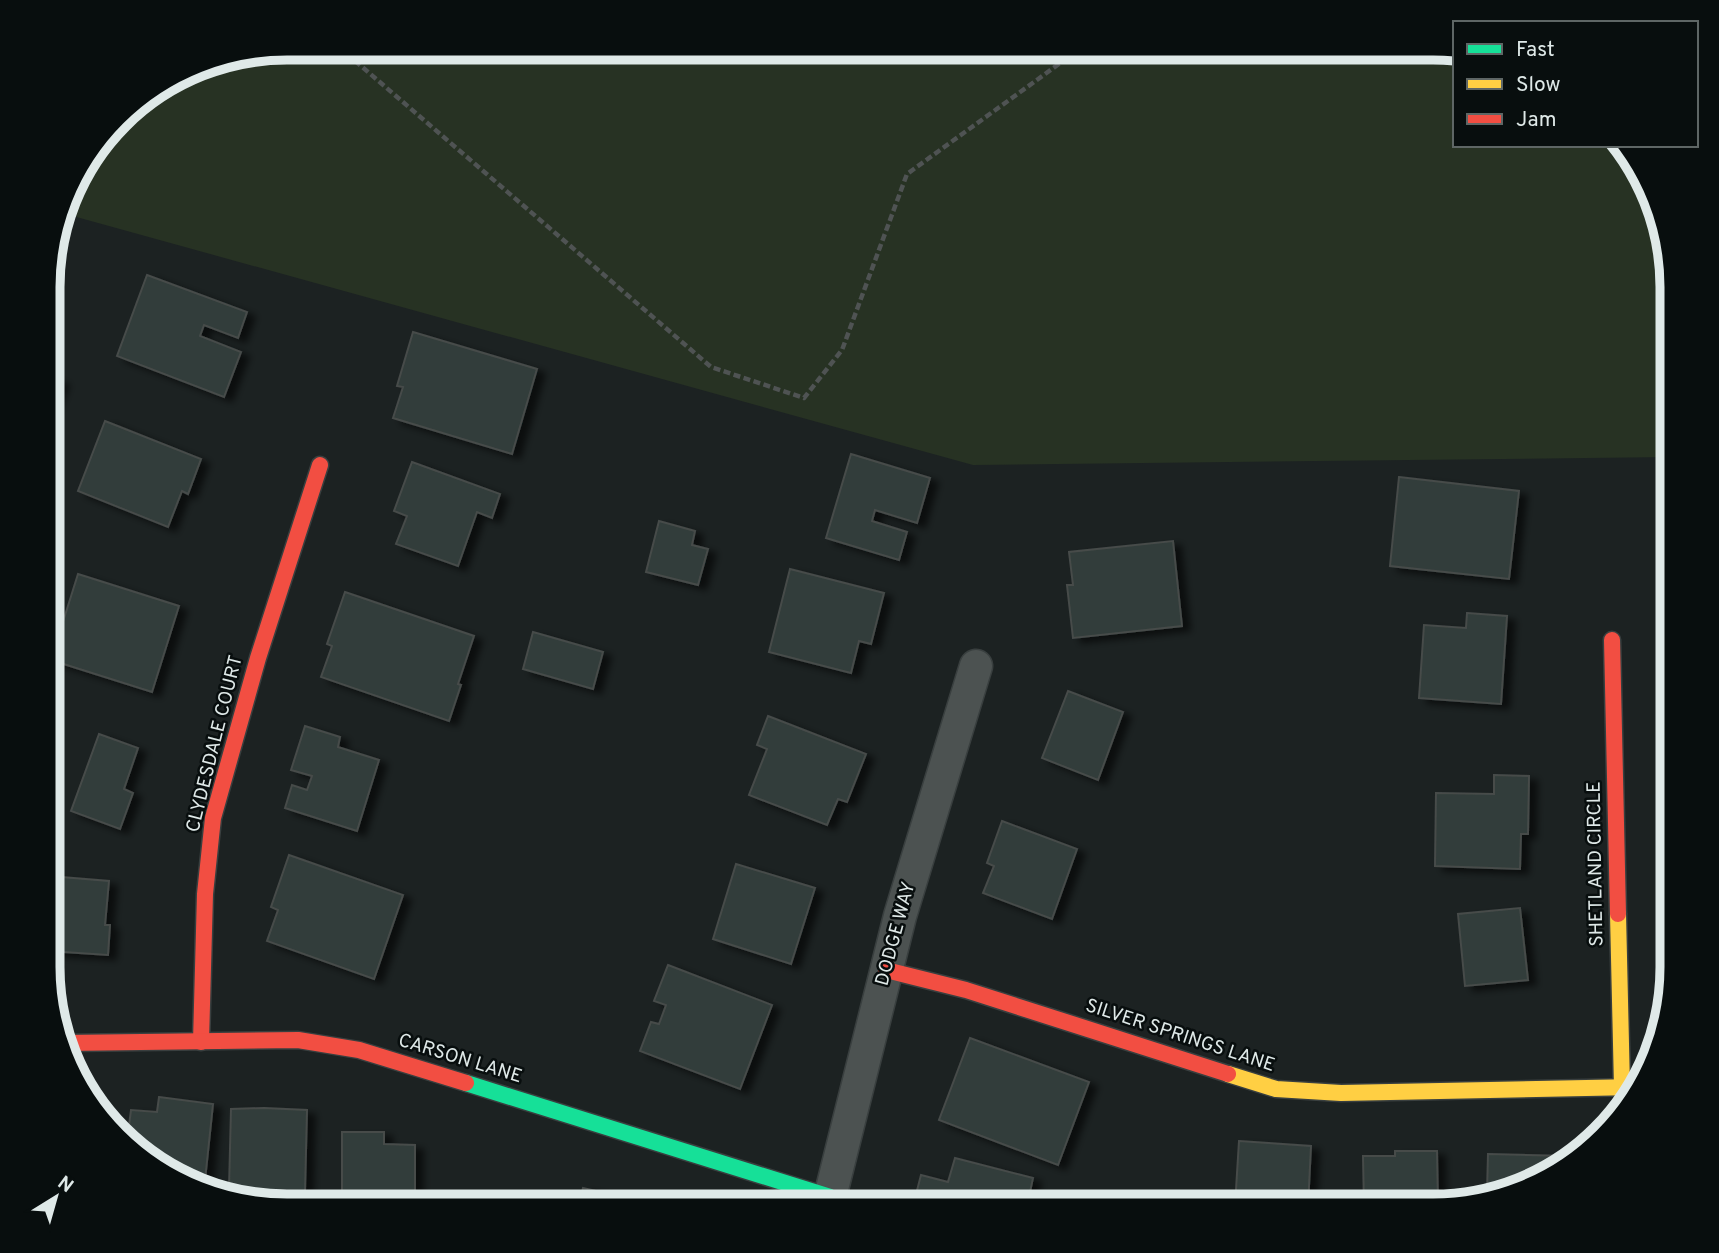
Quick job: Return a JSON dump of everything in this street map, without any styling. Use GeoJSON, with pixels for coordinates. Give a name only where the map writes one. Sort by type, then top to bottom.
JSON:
{"type":"FeatureCollection","features":[{"type":"Feature","properties":{"kind":"street","name":"CLYDESDALE COURT"},"geometry":{"type":"LineString","coordinates":[[201,1042],[205,894],[213,818],[258,658],[320,465]]}},
{"type":"Feature","properties":{"kind":"street","name":"SHETLAND CIRCLE"},"geometry":{"type":"LineString","coordinates":[[1612,640],[1629,1080]]}},
{"type":"Feature","properties":{"kind":"street","name":"DODGE WAY"},"geometry":{"type":"LineString","coordinates":[[831,1193],[900,916],[976,666]]}},
{"type":"Feature","properties":{"kind":"street","name":"SILVER SPRINGS LANE"},"geometry":{"type":"LineString","coordinates":[[886,970],[966,990],[1276,1089],[1341,1093],[1624,1087]]}},
{"type":"Feature","properties":{"kind":"street","name":"CARSON LANE"},"geometry":{"type":"LineString","coordinates":[[73,1043],[298,1040],[359,1050],[806,1193]]}},
{"type":"Feature","properties":{"kind":"path"},"geometry":{"type":"LineString","coordinates":[[354,60],[711,367],[804,398],[842,350],[907,174],[1064,60]]}},
{"type":"Feature","properties":{"kind":"green space"},"geometry":{"type":"Polygon","coordinates":[[[286,60],[1448,60],[1453,61],[1453,147],[1612,147],[1636,186],[1647,213],[1659,271],[1659,457],[973,465],[71,216],[83,186],[106,148],[126,126],[160,98],[213,72],[257,61],[286,60]]]}},
{"type":"Feature","properties":{"kind":"building"},"geometry":{"type":"Polygon","coordinates":[[[147,275],[247,312],[238,338],[204,325],[200,336],[241,352],[224,397],[117,356],[147,275]]]}},
{"type":"Feature","properties":{"kind":"building"},"geometry":{"type":"Polygon","coordinates":[[[413,332],[537,369],[512,454],[393,418],[403,387],[397,386],[413,332]]]}},
{"type":"Feature","properties":{"kind":"building"},"geometry":{"type":"Polygon","coordinates":[[[105,421],[201,459],[188,494],[182,491],[168,527],[78,491],[105,421]]]}},
{"type":"Feature","properties":{"kind":"building"},"geometry":{"type":"Polygon","coordinates":[[[851,454],[930,478],[917,523],[875,510],[872,521],[907,532],[899,560],[826,538],[851,454]]]}},
{"type":"Feature","properties":{"kind":"building"},"geometry":{"type":"Polygon","coordinates":[[[412,462],[500,494],[492,518],[477,512],[458,566],[396,544],[407,516],[394,511],[412,462]]]}},
{"type":"Feature","properties":{"kind":"building"},"geometry":{"type":"Polygon","coordinates":[[[1399,477],[1519,491],[1509,579],[1390,566],[1399,477]]]}},
{"type":"Feature","properties":{"kind":"building"},"geometry":{"type":"Polygon","coordinates":[[[659,521],[695,531],[692,545],[708,549],[698,585],[646,572],[659,521]]]}},
{"type":"Feature","properties":{"kind":"building"},"geometry":{"type":"Polygon","coordinates":[[[1173,541],[1182,626],[1073,638],[1067,585],[1073,585],[1069,552],[1173,541]]]}},
{"type":"Feature","properties":{"kind":"building"},"geometry":{"type":"Polygon","coordinates":[[[790,569],[884,593],[871,644],[859,641],[851,673],[769,652],[790,569]]]}},
{"type":"Feature","properties":{"kind":"building"},"geometry":{"type":"Polygon","coordinates":[[[78,574],[179,606],[152,692],[60,663],[60,631],[78,574]]]}},
{"type":"Feature","properties":{"kind":"building"},"geometry":{"type":"Polygon","coordinates":[[[345,592],[474,636],[449,721],[321,677],[332,646],[327,644],[345,592]]]}},
{"type":"Feature","properties":{"kind":"building"},"geometry":{"type":"Polygon","coordinates":[[[1467,613],[1507,616],[1501,704],[1419,698],[1424,625],[1466,628],[1467,613]]]}},
{"type":"Feature","properties":{"kind":"building"},"geometry":{"type":"Polygon","coordinates":[[[533,632],[603,652],[593,689],[523,669],[533,632]]]}},
{"type":"Feature","properties":{"kind":"building"},"geometry":{"type":"Polygon","coordinates":[[[1068,691],[1123,712],[1098,780],[1042,758],[1068,691]]]}},
{"type":"Feature","properties":{"kind":"building"},"geometry":{"type":"Polygon","coordinates":[[[768,716],[866,754],[847,802],[838,799],[827,825],[749,795],[767,749],[757,745],[768,716]]]}},
{"type":"Feature","properties":{"kind":"building"},"geometry":{"type":"Polygon","coordinates":[[[305,726],[340,737],[338,747],[379,760],[357,831],[285,808],[292,785],[307,790],[312,776],[291,770],[305,726]]]}},
{"type":"Feature","properties":{"kind":"building"},"geometry":{"type":"Polygon","coordinates":[[[99,734],[138,748],[124,789],[133,793],[120,829],[71,811],[99,734]]]}},
{"type":"Feature","properties":{"kind":"building"},"geometry":{"type":"Polygon","coordinates":[[[1494,775],[1529,776],[1528,834],[1521,834],[1520,869],[1435,866],[1436,793],[1494,794],[1494,775]]]}},
{"type":"Feature","properties":{"kind":"building"},"geometry":{"type":"Polygon","coordinates":[[[1002,821],[1077,849],[1052,919],[983,893],[994,866],[987,863],[1002,821]]]}},
{"type":"Feature","properties":{"kind":"building"},"geometry":{"type":"Polygon","coordinates":[[[289,855],[403,895],[374,979],[267,941],[278,910],[271,907],[289,855]]]}},
{"type":"Feature","properties":{"kind":"building"},"geometry":{"type":"Polygon","coordinates":[[[736,864],[815,888],[791,964],[713,939],[736,864]]]}},
{"type":"Feature","properties":{"kind":"building"},"geometry":{"type":"Polygon","coordinates":[[[60,877],[109,881],[105,925],[110,925],[108,955],[60,952],[60,877]]]}},
{"type":"Feature","properties":{"kind":"building"},"geometry":{"type":"Polygon","coordinates":[[[1520,908],[1528,980],[1465,986],[1458,914],[1520,908]]]}},
{"type":"Feature","properties":{"kind":"building"},"geometry":{"type":"Polygon","coordinates":[[[668,965],[772,1005],[740,1089],[640,1051],[651,1022],[659,1024],[666,1005],[654,1001],[668,965]]]}},
{"type":"Feature","properties":{"kind":"building"},"geometry":{"type":"Polygon","coordinates":[[[970,1038],[1089,1082],[1058,1165],[939,1120],[970,1038]]]}},
{"type":"Feature","properties":{"kind":"building"},"geometry":{"type":"Polygon","coordinates":[[[159,1097],[213,1104],[205,1178],[173,1163],[148,1147],[129,1129],[131,1110],[157,1112],[159,1097]]]}},
{"type":"Feature","properties":{"kind":"building"},"geometry":{"type":"Polygon","coordinates":[[[231,1109],[307,1110],[305,1191],[245,1189],[229,1185],[231,1109]]]}},
{"type":"Feature","properties":{"kind":"building"},"geometry":{"type":"Polygon","coordinates":[[[342,1132],[384,1132],[384,1144],[415,1145],[415,1193],[342,1193],[342,1132]]]}},
{"type":"Feature","properties":{"kind":"building"},"geometry":{"type":"Polygon","coordinates":[[[1239,1141],[1311,1146],[1309,1194],[1236,1194],[1239,1141]]]}},
{"type":"Feature","properties":{"kind":"building"},"geometry":{"type":"Polygon","coordinates":[[[1395,1151],[1437,1151],[1438,1194],[1364,1194],[1363,1156],[1395,1156],[1395,1151]]]}},
{"type":"Feature","properties":{"kind":"building"},"geometry":{"type":"Polygon","coordinates":[[[1488,1154],[1558,1156],[1533,1170],[1487,1186],[1488,1154]]]}},
{"type":"Feature","properties":{"kind":"building"},"geometry":{"type":"Polygon","coordinates":[[[955,1158],[1033,1178],[1030,1194],[916,1194],[921,1175],[948,1182],[955,1158]]]}},
{"type":"Feature","properties":{"kind":"building"},"geometry":{"type":"Polygon","coordinates":[[[583,1188],[605,1193],[582,1193],[583,1188]]]}},
{"type":"Feature","properties":{"kind":"traffic: fast"},"geometry":{"type":"LineString","coordinates":[[466,1083],[819,1193]]}},
{"type":"Feature","properties":{"kind":"traffic: slow"},"geometry":{"type":"LineString","coordinates":[[1618,914],[1622,1087]]}},
{"type":"Feature","properties":{"kind":"traffic: slow"},"geometry":{"type":"LineString","coordinates":[[1228,1074],[1276,1089],[1341,1093],[1624,1087]]}},
{"type":"Feature","properties":{"kind":"traffic: jam"},"geometry":{"type":"LineString","coordinates":[[201,1042],[205,894],[213,818],[258,658],[320,465]]}},
{"type":"Feature","properties":{"kind":"traffic: jam"},"geometry":{"type":"LineString","coordinates":[[1612,640],[1618,914]]}},
{"type":"Feature","properties":{"kind":"traffic: jam"},"geometry":{"type":"LineString","coordinates":[[886,970],[966,990],[1228,1074]]}},
{"type":"Feature","properties":{"kind":"traffic: jam"},"geometry":{"type":"LineString","coordinates":[[73,1043],[298,1040],[359,1050],[466,1083]]}}]}
